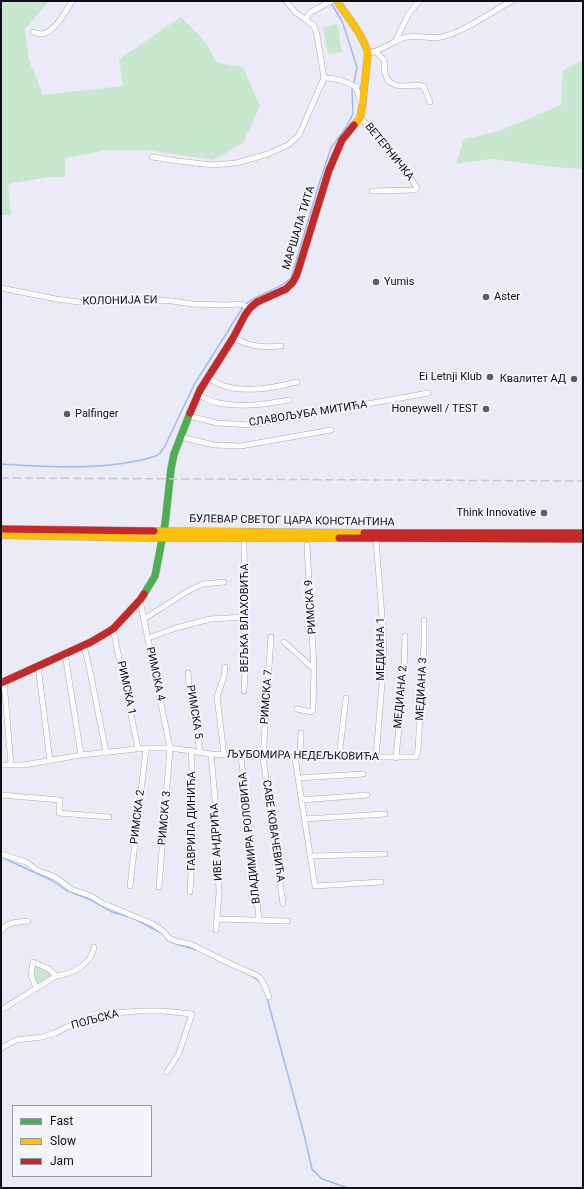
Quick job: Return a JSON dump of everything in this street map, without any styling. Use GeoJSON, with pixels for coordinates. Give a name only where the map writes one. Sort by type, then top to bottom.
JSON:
{"type":"FeatureCollection","features":[{"type":"Feature","properties":{"kind":"main road","name":"МАРШАЛА ТИТА"},"geometry":{"type":"LineString","coordinates":[[2,683],[84,646],[113,629],[140,600],[155,576],[163,535],[172,460],[198,395],[233,338],[245,315],[246,306],[283,292],[293,282],[297,274],[329,170],[342,140],[360,118],[368,53],[363,38],[337,1]]}},
{"type":"Feature","properties":{"kind":"main road","name":"БУЛЕВАР СВЕТОГ ЦАРА КОНСТАНТИНА"},"geometry":{"type":"LineString","coordinates":[[1,529],[163,535],[376,539],[583,540]]}},
{"type":"Feature","properties":{"kind":"main road","name":"БУЛЕВАР СВЕТОГ ЦАРА КОНСТАНТИНА"},"geometry":{"type":"LineString","coordinates":[[1,535],[583,533]]}},
{"type":"Feature","properties":{"kind":"street"},"geometry":{"type":"LineString","coordinates":[[33,32],[42,34],[52,29],[72,1]]}},
{"type":"Feature","properties":{"kind":"street"},"geometry":{"type":"LineString","coordinates":[[152,157],[212,165],[236,163],[268,154],[288,145],[299,135],[324,78],[317,35],[314,26],[296,13],[286,1]]}},
{"type":"Feature","properties":{"kind":"street"},"geometry":{"type":"LineString","coordinates":[[305,19],[311,12],[330,1]]}},
{"type":"Feature","properties":{"kind":"street"},"geometry":{"type":"LineString","coordinates":[[396,42],[405,22],[420,1]]}},
{"type":"Feature","properties":{"kind":"street"},"geometry":{"type":"LineString","coordinates":[[368,53],[376,52],[407,37],[441,37],[482,19],[512,1]]}},
{"type":"Feature","properties":{"kind":"street"},"geometry":{"type":"LineString","coordinates":[[376,52],[384,60],[386,66],[385,73],[393,84],[400,87],[420,85],[424,87],[430,102]]}},
{"type":"Feature","properties":{"kind":"street"},"geometry":{"type":"LineString","coordinates":[[324,78],[332,78],[347,82],[356,87],[362,108]]}},
{"type":"Feature","properties":{"kind":"street","name":"ВЕТЕРНИЧКА"},"geometry":{"type":"LineString","coordinates":[[360,118],[370,127],[402,165],[417,188],[415,190],[372,191]]}},
{"type":"Feature","properties":{"kind":"street","name":"КОЛОНИЈА ЕИ"},"geometry":{"type":"LineString","coordinates":[[1,288],[79,302],[139,299],[192,304],[246,306]]}},
{"type":"Feature","properties":{"kind":"street"},"geometry":{"type":"LineString","coordinates":[[233,338],[247,344],[266,348],[281,346]]}},
{"type":"Feature","properties":{"kind":"street"},"geometry":{"type":"LineString","coordinates":[[208,378],[219,384],[232,388],[250,389],[265,388],[297,382]]}},
{"type":"Feature","properties":{"kind":"street","name":"СЛАВОЉУБА МИТИЋА"},"geometry":{"type":"LineString","coordinates":[[189,416],[217,423],[252,425],[428,393]]}},
{"type":"Feature","properties":{"kind":"street"},"geometry":{"type":"LineString","coordinates":[[198,395],[218,403],[243,406],[268,404],[289,400]]}},
{"type":"Feature","properties":{"kind":"street"},"geometry":{"type":"LineString","coordinates":[[181,437],[214,446],[241,446],[331,430]]}},
{"type":"Feature","properties":{"kind":"street","name":"МЕДИАНА 1"},"geometry":{"type":"LineString","coordinates":[[376,539],[384,658],[376,758]]}},
{"type":"Feature","properties":{"kind":"street","name":"ВЕЉКА ВЛАХОВИЋА"},"geometry":{"type":"LineString","coordinates":[[244,544],[246,617],[244,691]]}},
{"type":"Feature","properties":{"kind":"street","name":"РИМСКА 9"},"geometry":{"type":"LineString","coordinates":[[297,709],[308,712],[313,710],[314,669],[307,545]]}},
{"type":"Feature","properties":{"kind":"street"},"geometry":{"type":"LineString","coordinates":[[144,619],[188,590],[203,584],[224,582]]}},
{"type":"Feature","properties":{"kind":"street","name":"РИМСКА 4"},"geometry":{"type":"LineString","coordinates":[[140,600],[170,748]]}},
{"type":"Feature","properties":{"kind":"street"},"geometry":{"type":"LineString","coordinates":[[148,638],[176,628],[210,619],[246,617]]}},
{"type":"Feature","properties":{"kind":"street","name":"МЕДИАНА 3"},"geometry":{"type":"LineString","coordinates":[[416,757],[418,750],[424,620]]}},
{"type":"Feature","properties":{"kind":"street","name":"РИМСКА 1"},"geometry":{"type":"LineString","coordinates":[[113,629],[138,748]]}},
{"type":"Feature","properties":{"kind":"street","name":"МЕДИАНА 2"},"geometry":{"type":"LineString","coordinates":[[396,758],[404,673],[405,636]]}},
{"type":"Feature","properties":{"kind":"street","name":"РИМСКА 7"},"geometry":{"type":"LineString","coordinates":[[263,757],[272,637]]}},
{"type":"Feature","properties":{"kind":"street"},"geometry":{"type":"LineString","coordinates":[[284,642],[314,669]]}},
{"type":"Feature","properties":{"kind":"street"},"geometry":{"type":"LineString","coordinates":[[84,646],[106,752]]}},
{"type":"Feature","properties":{"kind":"street"},"geometry":{"type":"LineString","coordinates":[[64,654],[81,755]]}},
{"type":"Feature","properties":{"kind":"street"},"geometry":{"type":"LineString","coordinates":[[38,666],[50,761]]}},
{"type":"Feature","properties":{"kind":"street"},"geometry":{"type":"LineString","coordinates":[[224,755],[217,693],[224,676],[225,667]]}},
{"type":"Feature","properties":{"kind":"street","name":"РИМСКА 5"},"geometry":{"type":"LineString","coordinates":[[188,674],[200,751]]}},
{"type":"Feature","properties":{"kind":"street"},"geometry":{"type":"LineString","coordinates":[[2,683],[11,765]]}},
{"type":"Feature","properties":{"kind":"street"},"geometry":{"type":"LineString","coordinates":[[339,757],[346,698]]}},
{"type":"Feature","properties":{"kind":"street"},"geometry":{"type":"LineString","coordinates":[[301,733],[298,757],[298,778],[315,886],[382,882]]}},
{"type":"Feature","properties":{"kind":"street","name":"ЉУБОМИРА НЕДЕЉКОВИЋА"},"geometry":{"type":"LineString","coordinates":[[1,765],[24,765],[81,755],[138,748],[170,748],[200,751],[211,754],[263,757],[416,757]]}},
{"type":"Feature","properties":{"kind":"street","name":"РИМСКА 2"},"geometry":{"type":"LineString","coordinates":[[130,886],[146,748]]}},
{"type":"Feature","properties":{"kind":"street","name":"РИМСКА 3"},"geometry":{"type":"LineString","coordinates":[[159,887],[170,748]]}},
{"type":"Feature","properties":{"kind":"street","name":"ГАВРИЛА ДИНИЋА"},"geometry":{"type":"LineString","coordinates":[[190,892],[193,847],[193,785],[191,750]]}},
{"type":"Feature","properties":{"kind":"street","name":"ИВЕ АНДРИЋА"},"geometry":{"type":"LineString","coordinates":[[211,754],[217,822],[219,893],[216,930]]}},
{"type":"Feature","properties":{"kind":"street","name":"ВЛАДИМИРА РОЛОВИЋА"},"geometry":{"type":"LineString","coordinates":[[241,756],[259,919]]}},
{"type":"Feature","properties":{"kind":"street","name":"САВЕ КОВАЧЕВИЋА"},"geometry":{"type":"LineString","coordinates":[[263,757],[283,904]]}},
{"type":"Feature","properties":{"kind":"street"},"geometry":{"type":"LineString","coordinates":[[298,778],[363,774]]}},
{"type":"Feature","properties":{"kind":"street"},"geometry":{"type":"LineString","coordinates":[[1,795],[60,800],[59,812],[109,817]]}},
{"type":"Feature","properties":{"kind":"street"},"geometry":{"type":"LineString","coordinates":[[301,800],[367,795]]}},
{"type":"Feature","properties":{"kind":"street"},"geometry":{"type":"LineString","coordinates":[[305,819],[385,814]]}},
{"type":"Feature","properties":{"kind":"street"},"geometry":{"type":"LineString","coordinates":[[1,854],[26,862],[37,870],[55,878],[70,888],[153,924],[164,932],[169,938],[175,941],[190,944],[258,976],[263,982],[269,997]]}},
{"type":"Feature","properties":{"kind":"street"},"geometry":{"type":"LineString","coordinates":[[311,856],[385,854]]}},
{"type":"Feature","properties":{"kind":"street"},"geometry":{"type":"LineString","coordinates":[[217,919],[288,921]]}},
{"type":"Feature","properties":{"kind":"street"},"geometry":{"type":"LineString","coordinates":[[1,931],[7,924],[28,921]]}},
{"type":"Feature","properties":{"kind":"street"},"geometry":{"type":"LineString","coordinates":[[1,1010],[56,976],[70,972],[82,965],[91,956],[94,947]]}},
{"type":"Feature","properties":{"kind":"street"},"geometry":{"type":"LineString","coordinates":[[36,988],[31,975],[33,962],[49,969],[56,976]]}},
{"type":"Feature","properties":{"kind":"street","name":"ПОЉСКА"},"geometry":{"type":"LineString","coordinates":[[1,1048],[22,1038],[42,1037],[67,1027],[114,1013],[163,1011],[192,1014],[179,1053],[167,1072]]}},
{"type":"Feature","properties":{"kind":"green space"},"geometry":{"type":"Polygon","coordinates":[[[1,1],[49,1],[25,29],[29,60],[43,95],[123,86],[119,59],[181,17],[204,40],[217,63],[243,67],[260,106],[243,143],[213,160],[146,150],[106,150],[65,158],[65,177],[49,177],[8,184],[11,215],[1,215],[1,1]]]}},
{"type":"Feature","properties":{"kind":"green space"},"geometry":{"type":"Polygon","coordinates":[[[337,24],[342,52],[328,54],[323,27],[337,24]]]}},
{"type":"Feature","properties":{"kind":"green space"},"geometry":{"type":"Polygon","coordinates":[[[583,60],[583,169],[553,167],[491,159],[456,164],[464,139],[496,132],[561,105],[563,70],[583,60]]]}},
{"type":"Feature","properties":{"kind":"green space"},"geometry":{"type":"Polygon","coordinates":[[[36,965],[48,971],[52,975],[37,985],[34,977],[34,966],[36,965]]]}},
{"type":"Feature","properties":{"kind":"waterway"},"geometry":{"type":"LineString","coordinates":[[331,3],[342,21],[357,67],[354,82]]}},
{"type":"Feature","properties":{"kind":"waterway"},"geometry":{"type":"LineString","coordinates":[[246,304],[280,286],[291,278],[331,148],[353,114],[352,89]]}},
{"type":"Feature","properties":{"kind":"waterway"},"geometry":{"type":"LineString","coordinates":[[1,464],[59,467],[99,466],[138,461],[156,456],[165,446],[194,385],[243,307]]}},
{"type":"Feature","properties":{"kind":"waterway"},"geometry":{"type":"LineString","coordinates":[[1,857],[51,880],[66,890],[91,900],[112,912],[133,918],[161,933]]}},
{"type":"Feature","properties":{"kind":"waterway"},"geometry":{"type":"LineString","coordinates":[[168,940],[174,944],[196,950]]}},
{"type":"Feature","properties":{"kind":"waterway"},"geometry":{"type":"LineString","coordinates":[[252,976],[260,982]]}},
{"type":"Feature","properties":{"kind":"waterway"},"geometry":{"type":"LineString","coordinates":[[267,998],[312,1169],[322,1179],[348,1188]]}},
{"type":"Feature","properties":{"kind":"railway"},"geometry":{"type":"LineString","coordinates":[[1,478],[583,481]]}},
{"type":"Feature","properties":{"kind":"traffic: fast"},"geometry":{"type":"LineString","coordinates":[[144,594],[155,576],[165,524],[174,454],[190,413]]}},
{"type":"Feature","properties":{"kind":"traffic: slow"},"geometry":{"type":"LineString","coordinates":[[337,1],[358,32],[368,53],[362,108],[360,118],[354,125]]}},
{"type":"Feature","properties":{"kind":"traffic: slow"},"geometry":{"type":"LineString","coordinates":[[154,531],[364,533]]}},
{"type":"Feature","properties":{"kind":"traffic: slow"},"geometry":{"type":"LineString","coordinates":[[1,535],[151,538],[339,538]]}},
{"type":"Feature","properties":{"kind":"traffic: jam"},"geometry":{"type":"LineString","coordinates":[[190,413],[200,390],[250,308],[257,302],[286,289],[293,282],[297,274],[329,170],[342,140],[354,125]]}},
{"type":"Feature","properties":{"kind":"traffic: jam"},"geometry":{"type":"LineString","coordinates":[[1,529],[154,531]]}},
{"type":"Feature","properties":{"kind":"traffic: jam"},"geometry":{"type":"LineString","coordinates":[[364,533],[583,533]]}},
{"type":"Feature","properties":{"kind":"traffic: jam"},"geometry":{"type":"LineString","coordinates":[[339,538],[583,539]]}},
{"type":"Feature","properties":{"kind":"traffic: jam"},"geometry":{"type":"LineString","coordinates":[[1,683],[91,642],[113,629],[144,594]]}},
{"type":"Feature","properties":{"kind":"place","name":"Yumis"},"geometry":{"type":"Point","coordinates":[376,282]}},
{"type":"Feature","properties":{"kind":"place","name":"Aster"},"geometry":{"type":"Point","coordinates":[486,297]}},
{"type":"Feature","properties":{"kind":"place","name":"Ei Letnji Klub"},"geometry":{"type":"Point","coordinates":[490,377]}},
{"type":"Feature","properties":{"kind":"place","name":"Квалитет АД"},"geometry":{"type":"Point","coordinates":[574,379]}},
{"type":"Feature","properties":{"kind":"place","name":"Honeywell / TEST"},"geometry":{"type":"Point","coordinates":[486,409]}},
{"type":"Feature","properties":{"kind":"place","name":"Palfinger"},"geometry":{"type":"Point","coordinates":[67,414]}},
{"type":"Feature","properties":{"kind":"place","name":"Think Innovative"},"geometry":{"type":"Point","coordinates":[544,513]}}]}
